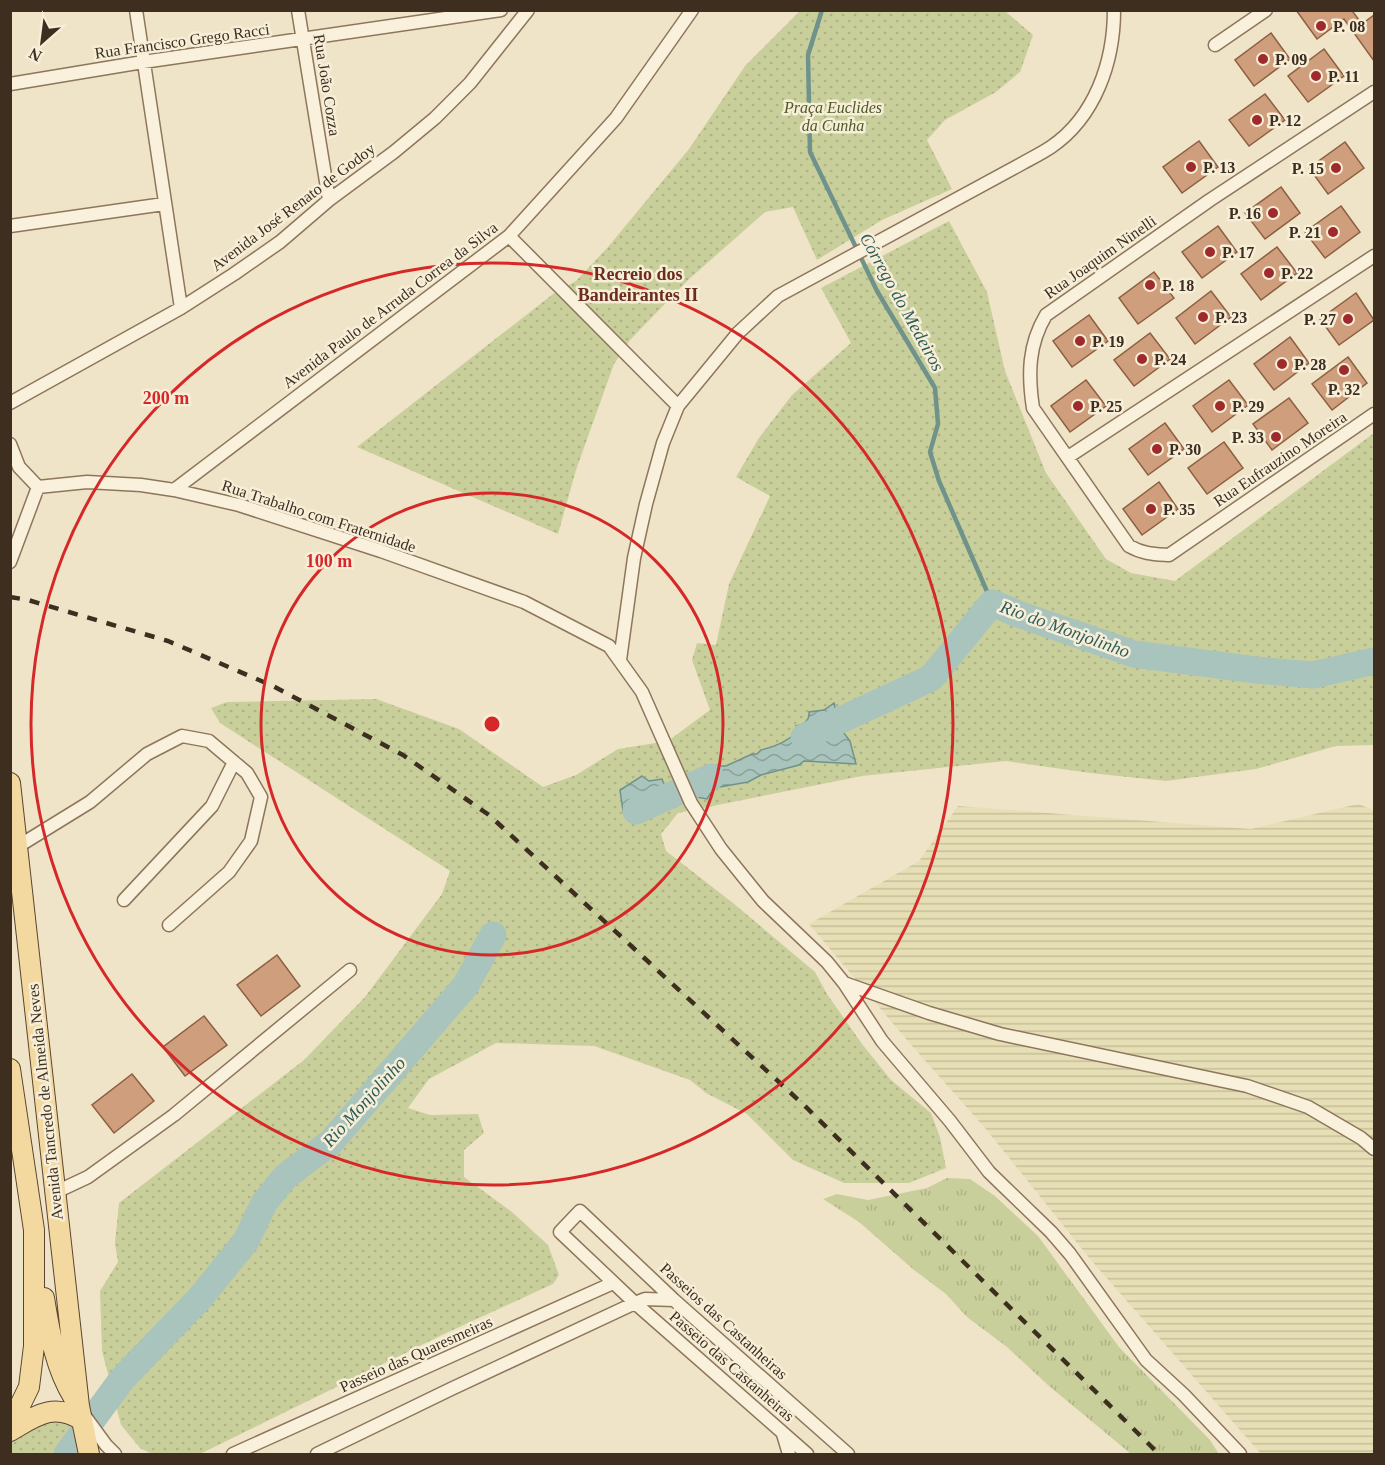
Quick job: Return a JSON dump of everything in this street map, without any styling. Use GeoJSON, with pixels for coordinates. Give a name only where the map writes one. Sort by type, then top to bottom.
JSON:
{"type":"FeatureCollection","features":[{"type":"Feature","properties":{"kind":"main road","name":"Avenida Tancredo de Almeida Neves"},"geometry":{"type":"LineString","coordinates":[[10,783],[14,847],[82,1414]]}},
{"type":"Feature","properties":{"kind":"main road","name":"Avenida Tancredo de Almeida Neves"},"geometry":{"type":"LineString","coordinates":[[10,1069],[34,1230],[34,1346],[29,1387],[10,1426]]}},
{"type":"Feature","properties":{"kind":"main road"},"geometry":{"type":"LineString","coordinates":[[34,1230],[55,1358],[65,1383],[103,1452]]}},
{"type":"Feature","properties":{"kind":"main road"},"geometry":{"type":"LineString","coordinates":[[10,1431],[38,1414],[55,1410],[82,1414]]}},
{"type":"Feature","properties":{"kind":"street"},"geometry":{"type":"LineString","coordinates":[[136,10],[181,308]]}},
{"type":"Feature","properties":{"kind":"street","name":"Rua João Cozza"},"geometry":{"type":"LineString","coordinates":[[298,10],[329,200]]}},
{"type":"Feature","properties":{"kind":"street","name":"Rua Francisco Grego Racci"},"geometry":{"type":"LineString","coordinates":[[10,84],[143,62],[501,10]]}},
{"type":"Feature","properties":{"kind":"street","name":"Avenida José Renato de Godoy"},"geometry":{"type":"LineString","coordinates":[[10,403],[181,308],[280,242],[329,200],[394,152],[435,118],[470,83],[528,10]]}},
{"type":"Feature","properties":{"kind":"street","name":"Avenida Paulo de Arruda Correa da Silva"},"geometry":{"type":"LineString","coordinates":[[174,490],[509,236],[616,118],[692,10]]}},
{"type":"Feature","properties":{"kind":"street"},"geometry":{"type":"LineString","coordinates":[[620,660],[634,558],[646,504],[663,443],[678,406],[738,333],[778,296],[1023,163],[1052,146],[1069,131],[1094,98],[1105,77],[1113,38],[1114,10]]}},
{"type":"Feature","properties":{"kind":"street"},"geometry":{"type":"LineString","coordinates":[[1215,45],[1266,10]]}},
{"type":"Feature","properties":{"kind":"street","name":"Rua Joaquim Ninelli"},"geometry":{"type":"LineString","coordinates":[[1141,553],[1129,546],[1033,408],[1029,382],[1030,354],[1046,315],[1210,200],[1374,92]]}},
{"type":"Feature","properties":{"kind":"street"},"geometry":{"type":"LineString","coordinates":[[10,226],[164,204]]}},
{"type":"Feature","properties":{"kind":"street"},"geometry":{"type":"LineString","coordinates":[[509,236],[678,406]]}},
{"type":"Feature","properties":{"kind":"street"},"geometry":{"type":"LineString","coordinates":[[1068,457],[1374,256]]}},
{"type":"Feature","properties":{"kind":"street","name":"Rua Eufrauzino Moreira"},"geometry":{"type":"LineString","coordinates":[[1141,553],[1170,555],[1374,414]]}},
{"type":"Feature","properties":{"kind":"street"},"geometry":{"type":"LineString","coordinates":[[10,444],[19,467],[38,487],[10,562]]}},
{"type":"Feature","properties":{"kind":"street","name":"Rua Trabalho com Fraternidade"},"geometry":{"type":"LineString","coordinates":[[38,487],[87,482],[141,484],[239,506],[524,602],[609,645],[642,692],[691,803],[721,849],[764,901],[844,983],[882,1041],[950,1121],[989,1172],[1051,1232],[1070,1254],[1146,1360],[1184,1395],[1240,1455]]}},
{"type":"Feature","properties":{"kind":"street"},"geometry":{"type":"LineString","coordinates":[[14,847],[90,802],[147,754],[182,736],[209,741],[247,773],[261,797],[251,841],[230,872],[169,925]]}},
{"type":"Feature","properties":{"kind":"street"},"geometry":{"type":"LineString","coordinates":[[124,900],[212,806],[234,762]]}},
{"type":"Feature","properties":{"kind":"street"},"geometry":{"type":"LineString","coordinates":[[56,1192],[88,1177],[174,1115],[350,970]]}},
{"type":"Feature","properties":{"kind":"street"},"geometry":{"type":"LineString","coordinates":[[844,983],[929,1013],[1000,1034],[1247,1086],[1308,1107],[1361,1138],[1374,1149]]}},
{"type":"Feature","properties":{"kind":"street","name":"Passeios das Castanheiras"},"geometry":{"type":"LineString","coordinates":[[613,1283],[560,1232],[579,1211],[674,1300],[848,1455]]}},
{"type":"Feature","properties":{"kind":"street"},"geometry":{"type":"LineString","coordinates":[[613,1283],[635,1303]]}},
{"type":"Feature","properties":{"kind":"street","name":"Passeio das Quaresmeiras"},"geometry":{"type":"LineString","coordinates":[[233,1455],[613,1283]]}},
{"type":"Feature","properties":{"kind":"street"},"geometry":{"type":"LineString","coordinates":[[317,1455],[635,1303],[645,1299],[674,1300]]}},
{"type":"Feature","properties":{"kind":"street","name":"Passeio das Castanheiras"},"geometry":{"type":"LineString","coordinates":[[635,1303],[807,1455]]}},
{"type":"Feature","properties":{"kind":"street"},"geometry":{"type":"LineString","coordinates":[[783,1433],[789,1455]]}},
{"type":"Feature","properties":{"kind":"street"},"geometry":{"type":"LineString","coordinates":[[828,1455],[837,1444]]}},
{"type":"Feature","properties":{"kind":"shaded area"},"geometry":{"type":"Polygon","coordinates":[[[1358,804],[1374,810],[1374,1454],[1261,1454],[1091,1260],[985,1128],[809,924],[919,861],[958,806],[1251,829],[1358,804]]]}},
{"type":"Feature","properties":{"kind":"green space","name":"Praça Euclides da Cunha"},"geometry":{"type":"Polygon","coordinates":[[[800,11],[1007,11],[1033,35],[1020,72],[996,92],[945,120],[927,140],[952,189],[882,220],[817,260],[793,207],[765,212],[688,280],[630,340],[614,364],[576,470],[558,534],[357,447],[553,294],[576,281],[608,247],[689,149],[745,66],[800,11]]]}},
{"type":"Feature","properties":{"kind":"green space"},"geometry":{"type":"Polygon","coordinates":[[[949,221],[987,292],[1005,371],[1046,473],[1106,559],[1131,573],[1175,581],[1374,433],[1374,745],[1336,746],[1256,769],[1166,781],[1006,761],[862,776],[678,813],[661,834],[666,851],[733,903],[815,972],[827,994],[862,1044],[891,1080],[931,1113],[940,1137],[946,1168],[909,1183],[844,1183],[793,1160],[747,1114],[706,1093],[690,1080],[594,1046],[496,1043],[429,1079],[408,1108],[430,1115],[478,1114],[484,1133],[464,1150],[464,1177],[512,1212],[548,1245],[559,1275],[553,1284],[444,1334],[200,1454],[152,1454],[140,1448],[121,1425],[102,1351],[100,1291],[118,1262],[115,1243],[119,1203],[304,1060],[365,997],[442,894],[450,871],[220,723],[211,708],[227,702],[376,699],[459,729],[543,787],[576,775],[618,749],[668,741],[710,710],[692,660],[697,643],[716,645],[729,584],[770,496],[736,477],[759,438],[792,395],[851,343],[821,288],[949,221]]]}},
{"type":"Feature","properties":{"kind":"green space"},"geometry":{"type":"Polygon","coordinates":[[[947,1178],[970,1179],[995,1196],[1038,1236],[1119,1347],[1210,1440],[1219,1454],[1131,1454],[1049,1386],[1007,1347],[967,1317],[946,1294],[914,1270],[859,1222],[823,1199],[837,1194],[868,1200],[927,1188],[947,1178]]]}},
{"type":"Feature","properties":{"kind":"green space"},"geometry":{"type":"Polygon","coordinates":[[[72,1414],[89,1454],[11,1454],[11,1431],[72,1414]]]}},
{"type":"Feature","properties":{"kind":"water"},"geometry":{"type":"Polygon","coordinates":[[[834,703],[840,728],[850,741],[856,764],[804,761],[799,765],[761,775],[748,782],[714,788],[707,799],[691,796],[684,782],[698,771],[707,772],[712,766],[726,766],[752,754],[757,754],[761,750],[781,744],[798,731],[796,726],[806,722],[809,712],[824,710],[834,703]]]}},
{"type":"Feature","properties":{"kind":"water"},"geometry":{"type":"Polygon","coordinates":[[[642,776],[649,781],[662,779],[667,792],[655,798],[648,811],[635,819],[623,811],[620,790],[642,776]]]}},
{"type":"Feature","properties":{"kind":"building"},"geometry":{"type":"Polygon","coordinates":[[[1296,10],[1356,10],[1353,12],[1362,24],[1374,15],[1374,61],[1344,19],[1317,39],[1296,10]]]}},
{"type":"Feature","properties":{"kind":"building","name":"P. 09"},"geometry":{"type":"Polygon","coordinates":[[[1271,33],[1290,59],[1254,86],[1235,60],[1271,33]]]}},
{"type":"Feature","properties":{"kind":"building","name":"P. 11"},"geometry":{"type":"Polygon","coordinates":[[[1324,49],[1344,76],[1308,102],[1288,76],[1324,49]]]}},
{"type":"Feature","properties":{"kind":"building","name":"P. 12"},"geometry":{"type":"Polygon","coordinates":[[[1265,94],[1285,120],[1249,146],[1229,120],[1265,94]]]}},
{"type":"Feature","properties":{"kind":"building","name":"P. 13"},"geometry":{"type":"Polygon","coordinates":[[[1199,141],[1218,167],[1182,193],[1163,167],[1199,141]]]}},
{"type":"Feature","properties":{"kind":"building","name":"P. 15"},"geometry":{"type":"Polygon","coordinates":[[[1345,142],[1364,168],[1328,194],[1309,168],[1345,142]]]}},
{"type":"Feature","properties":{"kind":"building","name":"P. 16"},"geometry":{"type":"Polygon","coordinates":[[[1281,187],[1300,213],[1265,239],[1245,213],[1281,187]]]}},
{"type":"Feature","properties":{"kind":"building","name":"P. 21"},"geometry":{"type":"Polygon","coordinates":[[[1341,206],[1360,232],[1325,258],[1305,232],[1341,206]]]}},
{"type":"Feature","properties":{"kind":"building","name":"P. 17"},"geometry":{"type":"Polygon","coordinates":[[[1218,226],[1237,252],[1202,278],[1182,252],[1218,226]]]}},
{"type":"Feature","properties":{"kind":"building","name":"P. 22"},"geometry":{"type":"Polygon","coordinates":[[[1277,247],[1297,273],[1261,300],[1241,274],[1277,247]]]}},
{"type":"Feature","properties":{"kind":"building","name":"P. 18"},"geometry":{"type":"Polygon","coordinates":[[[1154,272],[1174,298],[1138,324],[1119,298],[1154,272]]]}},
{"type":"Feature","properties":{"kind":"building","name":"P. 23"},"geometry":{"type":"Polygon","coordinates":[[[1211,291],[1231,317],[1195,344],[1176,318],[1211,291]]]}},
{"type":"Feature","properties":{"kind":"building","name":"P. 27"},"geometry":{"type":"Polygon","coordinates":[[[1356,293],[1374,320],[1339,345],[1320,319],[1356,293]]]}},
{"type":"Feature","properties":{"kind":"building","name":"P. 19"},"geometry":{"type":"Polygon","coordinates":[[[1089,315],[1108,341],[1072,367],[1053,341],[1089,315]]]}},
{"type":"Feature","properties":{"kind":"building","name":"P. 24"},"geometry":{"type":"Polygon","coordinates":[[[1150,333],[1170,359],[1134,386],[1114,360],[1150,333]]]}},
{"type":"Feature","properties":{"kind":"building","name":"P. 28"},"geometry":{"type":"Polygon","coordinates":[[[1290,337],[1309,363],[1274,390],[1254,364],[1290,337]]]}},
{"type":"Feature","properties":{"kind":"building","name":"P. 32"},"geometry":{"type":"Polygon","coordinates":[[[1348,357],[1367,383],[1332,410],[1312,384],[1348,357]]]}},
{"type":"Feature","properties":{"kind":"building","name":"P. 25"},"geometry":{"type":"Polygon","coordinates":[[[1086,380],[1106,406],[1070,432],[1051,406],[1086,380]]]}},
{"type":"Feature","properties":{"kind":"building","name":"P. 29"},"geometry":{"type":"Polygon","coordinates":[[[1229,380],[1248,405],[1212,432],[1193,406],[1229,380]]]}},
{"type":"Feature","properties":{"kind":"building","name":"P. 33"},"geometry":{"type":"Polygon","coordinates":[[[1289,398],[1308,423],[1272,450],[1253,424],[1289,398]]]}},
{"type":"Feature","properties":{"kind":"building","name":"P. 30"},"geometry":{"type":"Polygon","coordinates":[[[1165,423],[1184,449],[1148,475],[1129,449],[1165,423]]]}},
{"type":"Feature","properties":{"kind":"building"},"geometry":{"type":"Polygon","coordinates":[[[1224,442],[1243,468],[1207,494],[1188,468],[1224,442]]]}},
{"type":"Feature","properties":{"kind":"building","name":"P. 35"},"geometry":{"type":"Polygon","coordinates":[[[1159,482],[1178,509],[1142,535],[1123,509],[1159,482]]]}},
{"type":"Feature","properties":{"kind":"building"},"geometry":{"type":"Polygon","coordinates":[[[277,955],[300,986],[261,1016],[237,985],[277,955]]]}},
{"type":"Feature","properties":{"kind":"building"},"geometry":{"type":"Polygon","coordinates":[[[204,1016],[227,1045],[185,1076],[163,1047],[204,1016]]]}},
{"type":"Feature","properties":{"kind":"building"},"geometry":{"type":"Polygon","coordinates":[[[132,1074],[154,1101],[114,1133],[92,1105],[132,1074]]]}},
{"type":"Feature","properties":{"kind":"waterway","name":"Córrego do Medeiros"},"geometry":{"type":"LineString","coordinates":[[822,10],[808,55],[810,152],[877,291],[935,388],[938,424],[930,452],[939,481],[992,603]]}},
{"type":"Feature","properties":{"kind":"waterway","name":"Rio do Monjolinho"},"geometry":{"type":"LineString","coordinates":[[804,737],[931,678],[992,603],[1134,654],[1313,675],[1374,661]]}},
{"type":"Feature","properties":{"kind":"waterway","name":"Rio do Monjolinho"},"geometry":{"type":"LineString","coordinates":[[636,811],[711,777]]}},
{"type":"Feature","properties":{"kind":"waterway","name":"Rio Monjolinho"},"geometry":{"type":"LineString","coordinates":[[67,1454],[123,1378],[200,1298],[246,1241],[264,1203],[285,1177],[331,1142],[466,985],[493,935]]}},
{"type":"Feature","properties":{"kind":"railway"},"geometry":{"type":"LineString","coordinates":[[10,597],[28,600],[168,641],[273,686],[403,755],[489,815],[806,1107],[1159,1454]]}},
{"type":"Feature","properties":{"kind":"place","name":"P. 08"},"geometry":{"type":"Point","coordinates":[1321,26]}},
{"type":"Feature","properties":{"kind":"place","name":"P. 09"},"geometry":{"type":"Point","coordinates":[1263,59]}},
{"type":"Feature","properties":{"kind":"place","name":"P. 11"},"geometry":{"type":"Point","coordinates":[1316,76]}},
{"type":"Feature","properties":{"kind":"place","name":"P. 12"},"geometry":{"type":"Point","coordinates":[1257,120]}},
{"type":"Feature","properties":{"kind":"place","name":"P. 13"},"geometry":{"type":"Point","coordinates":[1191,167]}},
{"type":"Feature","properties":{"kind":"place","name":"P. 15"},"geometry":{"type":"Point","coordinates":[1336,168]}},
{"type":"Feature","properties":{"kind":"place","name":"P. 16"},"geometry":{"type":"Point","coordinates":[1273,213]}},
{"type":"Feature","properties":{"kind":"place","name":"P. 21"},"geometry":{"type":"Point","coordinates":[1333,232]}},
{"type":"Feature","properties":{"kind":"place","name":"P. 17"},"geometry":{"type":"Point","coordinates":[1210,252]}},
{"type":"Feature","properties":{"kind":"place","name":"P. 22"},"geometry":{"type":"Point","coordinates":[1269,273]}},
{"type":"Feature","properties":{"kind":"place","name":"P. 18"},"geometry":{"type":"Point","coordinates":[1150,285]}},
{"type":"Feature","properties":{"kind":"place","name":"P. 23"},"geometry":{"type":"Point","coordinates":[1203,317]}},
{"type":"Feature","properties":{"kind":"place","name":"P. 27"},"geometry":{"type":"Point","coordinates":[1348,319]}},
{"type":"Feature","properties":{"kind":"place","name":"P. 19"},"geometry":{"type":"Point","coordinates":[1080,341]}},
{"type":"Feature","properties":{"kind":"place","name":"P. 24"},"geometry":{"type":"Point","coordinates":[1142,359]}},
{"type":"Feature","properties":{"kind":"place","name":"P. 28"},"geometry":{"type":"Point","coordinates":[1282,364]}},
{"type":"Feature","properties":{"kind":"place","name":"P. 32"},"geometry":{"type":"Point","coordinates":[1344,370]}},
{"type":"Feature","properties":{"kind":"place","name":"P. 25"},"geometry":{"type":"Point","coordinates":[1078,406]}},
{"type":"Feature","properties":{"kind":"place","name":"P. 29"},"geometry":{"type":"Point","coordinates":[1220,406]}},
{"type":"Feature","properties":{"kind":"place","name":"P. 33"},"geometry":{"type":"Point","coordinates":[1276,437]}},
{"type":"Feature","properties":{"kind":"place","name":"P. 30"},"geometry":{"type":"Point","coordinates":[1157,449]}},
{"type":"Feature","properties":{"kind":"place","name":"P. 35"},"geometry":{"type":"Point","coordinates":[1151,509]}},
{"type":"Feature","properties":{"kind":"district","name":"Recreio dos Bandeirantes II"},"geometry":{"type":"Point","coordinates":[638,284]}}]}
